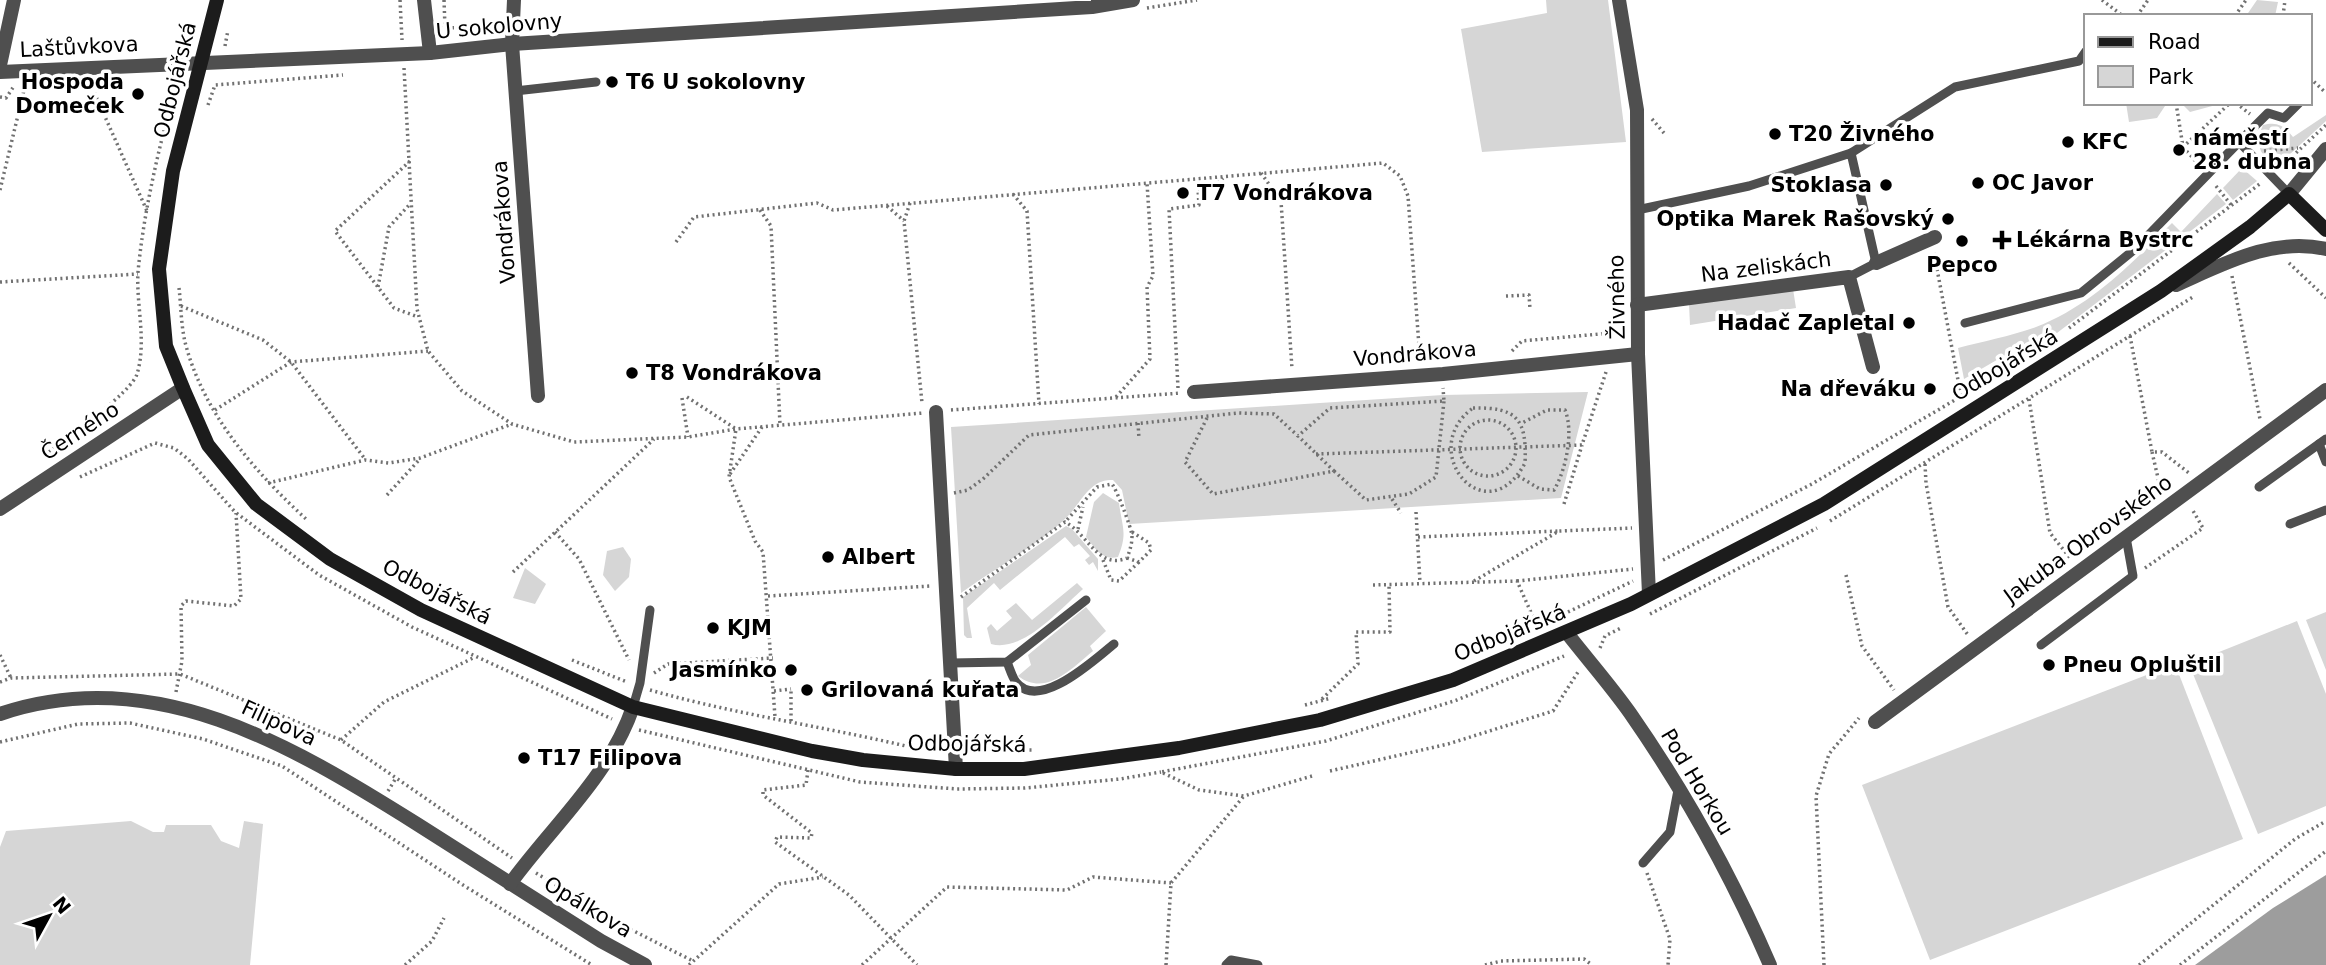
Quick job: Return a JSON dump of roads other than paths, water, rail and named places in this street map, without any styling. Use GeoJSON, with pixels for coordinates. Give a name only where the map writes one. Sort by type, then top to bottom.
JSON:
{"type":"FeatureCollection","features":[{"type":"Feature","properties":{"kind":"street","name":"Laštůvkova"},"geometry":{"type":"LineString","coordinates":[[0,65],[13,0]]}},
{"type":"Feature","properties":{"kind":"street","name":"Odbojářská"},"geometry":{"type":"LineString","coordinates":[[217,0],[173,172],[159,269],[166,346],[183,388],[208,445],[256,504],[330,559],[421,610],[632,707],[812,751],[863,760],[956,769],[1024,769],[1179,748],[1320,720],[1453,680],[1567,633],[1824,504],[1960,417],[2067,354],[2250,227],[2289,194]]}},
{"type":"Feature","properties":{"kind":"street"},"geometry":{"type":"LineString","coordinates":[[424,0],[430,53]]}},
{"type":"Feature","properties":{"kind":"street","name":"Vondrákova"},"geometry":{"type":"LineString","coordinates":[[514,0],[512,44],[538,396]]}},
{"type":"Feature","properties":{"kind":"street","name":"U sokolovny"},"geometry":{"type":"LineString","coordinates":[[203,62],[403,47],[430,53],[512,44],[1092,7],[1133,0]]}},
{"type":"Feature","properties":{"kind":"street","name":"Živného"},"geometry":{"type":"LineString","coordinates":[[1619,0],[1637,110],[1638,354],[1649,594]]}},
{"type":"Feature","properties":{"kind":"street","name":"Laštůvkova"},"geometry":{"type":"LineString","coordinates":[[0,72],[203,62]]}},
{"type":"Feature","properties":{"kind":"street"},"geometry":{"type":"LineString","coordinates":[[2326,149],[2289,194],[2326,230]]}},
{"type":"Feature","properties":{"kind":"street"},"geometry":{"type":"LineString","coordinates":[[1876,263],[1933,237]]}},
{"type":"Feature","properties":{"kind":"street","name":"Odbojářská"},"geometry":{"type":"LineString","coordinates":[[2161,291],[2243,255],[2272,247],[2295,245],[2326,249]]}},
{"type":"Feature","properties":{"kind":"street","name":"Na zeliskách"},"geometry":{"type":"LineString","coordinates":[[1637,305],[1849,277],[1873,367]]}},
{"type":"Feature","properties":{"kind":"street","name":"Vondrákova"},"geometry":{"type":"LineString","coordinates":[[1194,392],[1443,374],[1638,354]]}},
{"type":"Feature","properties":{"kind":"street","name":"Černého"},"geometry":{"type":"LineString","coordinates":[[0,509],[183,388]]}},
{"type":"Feature","properties":{"kind":"street","name":"Jakuba Obrovského"},"geometry":{"type":"LineString","coordinates":[[1875,722],[2326,390]]}},
{"type":"Feature","properties":{"kind":"street"},"geometry":{"type":"LineString","coordinates":[[929,412],[946,585],[956,769]]}},
{"type":"Feature","properties":{"kind":"street","name":"Pod Horkou"},"geometry":{"type":"LineString","coordinates":[[1567,633],[1630,713],[1678,790],[1747,912],[1770,965]]}},
{"type":"Feature","properties":{"kind":"street","name":"Filipova"},"geometry":{"type":"LineString","coordinates":[[0,714],[19,707],[97,697],[127,699],[208,714],[285,745],[510,884]]}},
{"type":"Feature","properties":{"kind":"street"},"geometry":{"type":"LineString","coordinates":[[510,884],[577,805],[626,726],[632,707]]}},
{"type":"Feature","properties":{"kind":"street","name":"Opálkova"},"geometry":{"type":"LineString","coordinates":[[510,884],[645,965]]}},
{"type":"Feature","properties":{"kind":"lane"},"geometry":{"type":"LineString","coordinates":[[1637,210],[1749,186],[1851,152],[1955,88],[2079,61],[2084,54]]}},
{"type":"Feature","properties":{"kind":"lane"},"geometry":{"type":"LineString","coordinates":[[515,91],[596,82]]}},
{"type":"Feature","properties":{"kind":"lane"},"geometry":{"type":"LineString","coordinates":[[1965,323],[2081,293],[2135,249],[2268,113],[2284,118],[2297,105]]}},
{"type":"Feature","properties":{"kind":"lane"},"geometry":{"type":"LineString","coordinates":[[2239,142],[2289,194]]}},
{"type":"Feature","properties":{"kind":"lane"},"geometry":{"type":"LineString","coordinates":[[1849,277],[1876,263],[1851,152]]}},
{"type":"Feature","properties":{"kind":"lane"},"geometry":{"type":"LineString","coordinates":[[2259,487],[2322,442],[2326,462]]}},
{"type":"Feature","properties":{"kind":"lane"},"geometry":{"type":"LineString","coordinates":[[2290,524],[2326,510]]}},
{"type":"Feature","properties":{"kind":"lane"},"geometry":{"type":"LineString","coordinates":[[2040,645],[2133,576],[2126,537]]}},
{"type":"Feature","properties":{"kind":"lane"},"geometry":{"type":"LineString","coordinates":[[951,663],[1007,663],[1086,600]]}},
{"type":"Feature","properties":{"kind":"lane"},"geometry":{"type":"LineString","coordinates":[[632,707],[640,685],[650,611]]}},
{"type":"Feature","properties":{"kind":"lane"},"geometry":{"type":"LineString","coordinates":[[1007,663],[1017,684],[1031,691],[1045,691],[1078,673],[1114,644]]}},
{"type":"Feature","properties":{"kind":"lane"},"geometry":{"type":"LineString","coordinates":[[1643,863],[1671,832],[1678,790]]}},
{"type":"Feature","properties":{"kind":"lane"},"geometry":{"type":"LineString","coordinates":[[1226,965],[1231,960],[1258,965]]}},
{"type":"Feature","properties":{"kind":"place","name":"T6 U sokolovny"},"geometry":{"type":"Point","coordinates":[612,82]}},
{"type":"Feature","properties":{"kind":"place","name":"Hospoda Domeček"},"geometry":{"type":"Point","coordinates":[138,94]}},
{"type":"Feature","properties":{"kind":"place","name":"T20 Živného"},"geometry":{"type":"Point","coordinates":[1775,134]}},
{"type":"Feature","properties":{"kind":"place","name":"KFC"},"geometry":{"type":"Point","coordinates":[2068,142]}},
{"type":"Feature","properties":{"kind":"place","name":"náměstí 28. dubna"},"geometry":{"type":"Point","coordinates":[2179,150]}},
{"type":"Feature","properties":{"kind":"place","name":"OC Javor"},"geometry":{"type":"Point","coordinates":[1978,183]}},
{"type":"Feature","properties":{"kind":"place","name":"Stoklasa"},"geometry":{"type":"Point","coordinates":[1886,185]}},
{"type":"Feature","properties":{"kind":"place","name":"T7 Vondrákova"},"geometry":{"type":"Point","coordinates":[1183,193]}},
{"type":"Feature","properties":{"kind":"place","name":"Optika Marek Rašovský"},"geometry":{"type":"Point","coordinates":[1948,219]}},
{"type":"Feature","properties":{"kind":"place","name":"Lékárna Bystrc"},"geometry":{"type":"Point","coordinates":[2002,240]}},
{"type":"Feature","properties":{"kind":"place","name":"Pepco"},"geometry":{"type":"Point","coordinates":[1962,241]}},
{"type":"Feature","properties":{"kind":"place","name":"Hadač Zapletal"},"geometry":{"type":"Point","coordinates":[1909,323]}},
{"type":"Feature","properties":{"kind":"place","name":"T8 Vondrákova"},"geometry":{"type":"Point","coordinates":[632,373]}},
{"type":"Feature","properties":{"kind":"place","name":"Na dřeváku"},"geometry":{"type":"Point","coordinates":[1930,389]}},
{"type":"Feature","properties":{"kind":"place","name":"Albert"},"geometry":{"type":"Point","coordinates":[828,557]}},
{"type":"Feature","properties":{"kind":"place","name":"KJM"},"geometry":{"type":"Point","coordinates":[713,628]}},
{"type":"Feature","properties":{"kind":"place","name":"Pneu Opluštil"},"geometry":{"type":"Point","coordinates":[2049,665]}},
{"type":"Feature","properties":{"kind":"place","name":"Jasmínko"},"geometry":{"type":"Point","coordinates":[791,670]}},
{"type":"Feature","properties":{"kind":"place","name":"Grilovaná kuřata"},"geometry":{"type":"Point","coordinates":[807,690]}},
{"type":"Feature","properties":{"kind":"place","name":"T17 Filipova"},"geometry":{"type":"Point","coordinates":[524,758]}}]}
